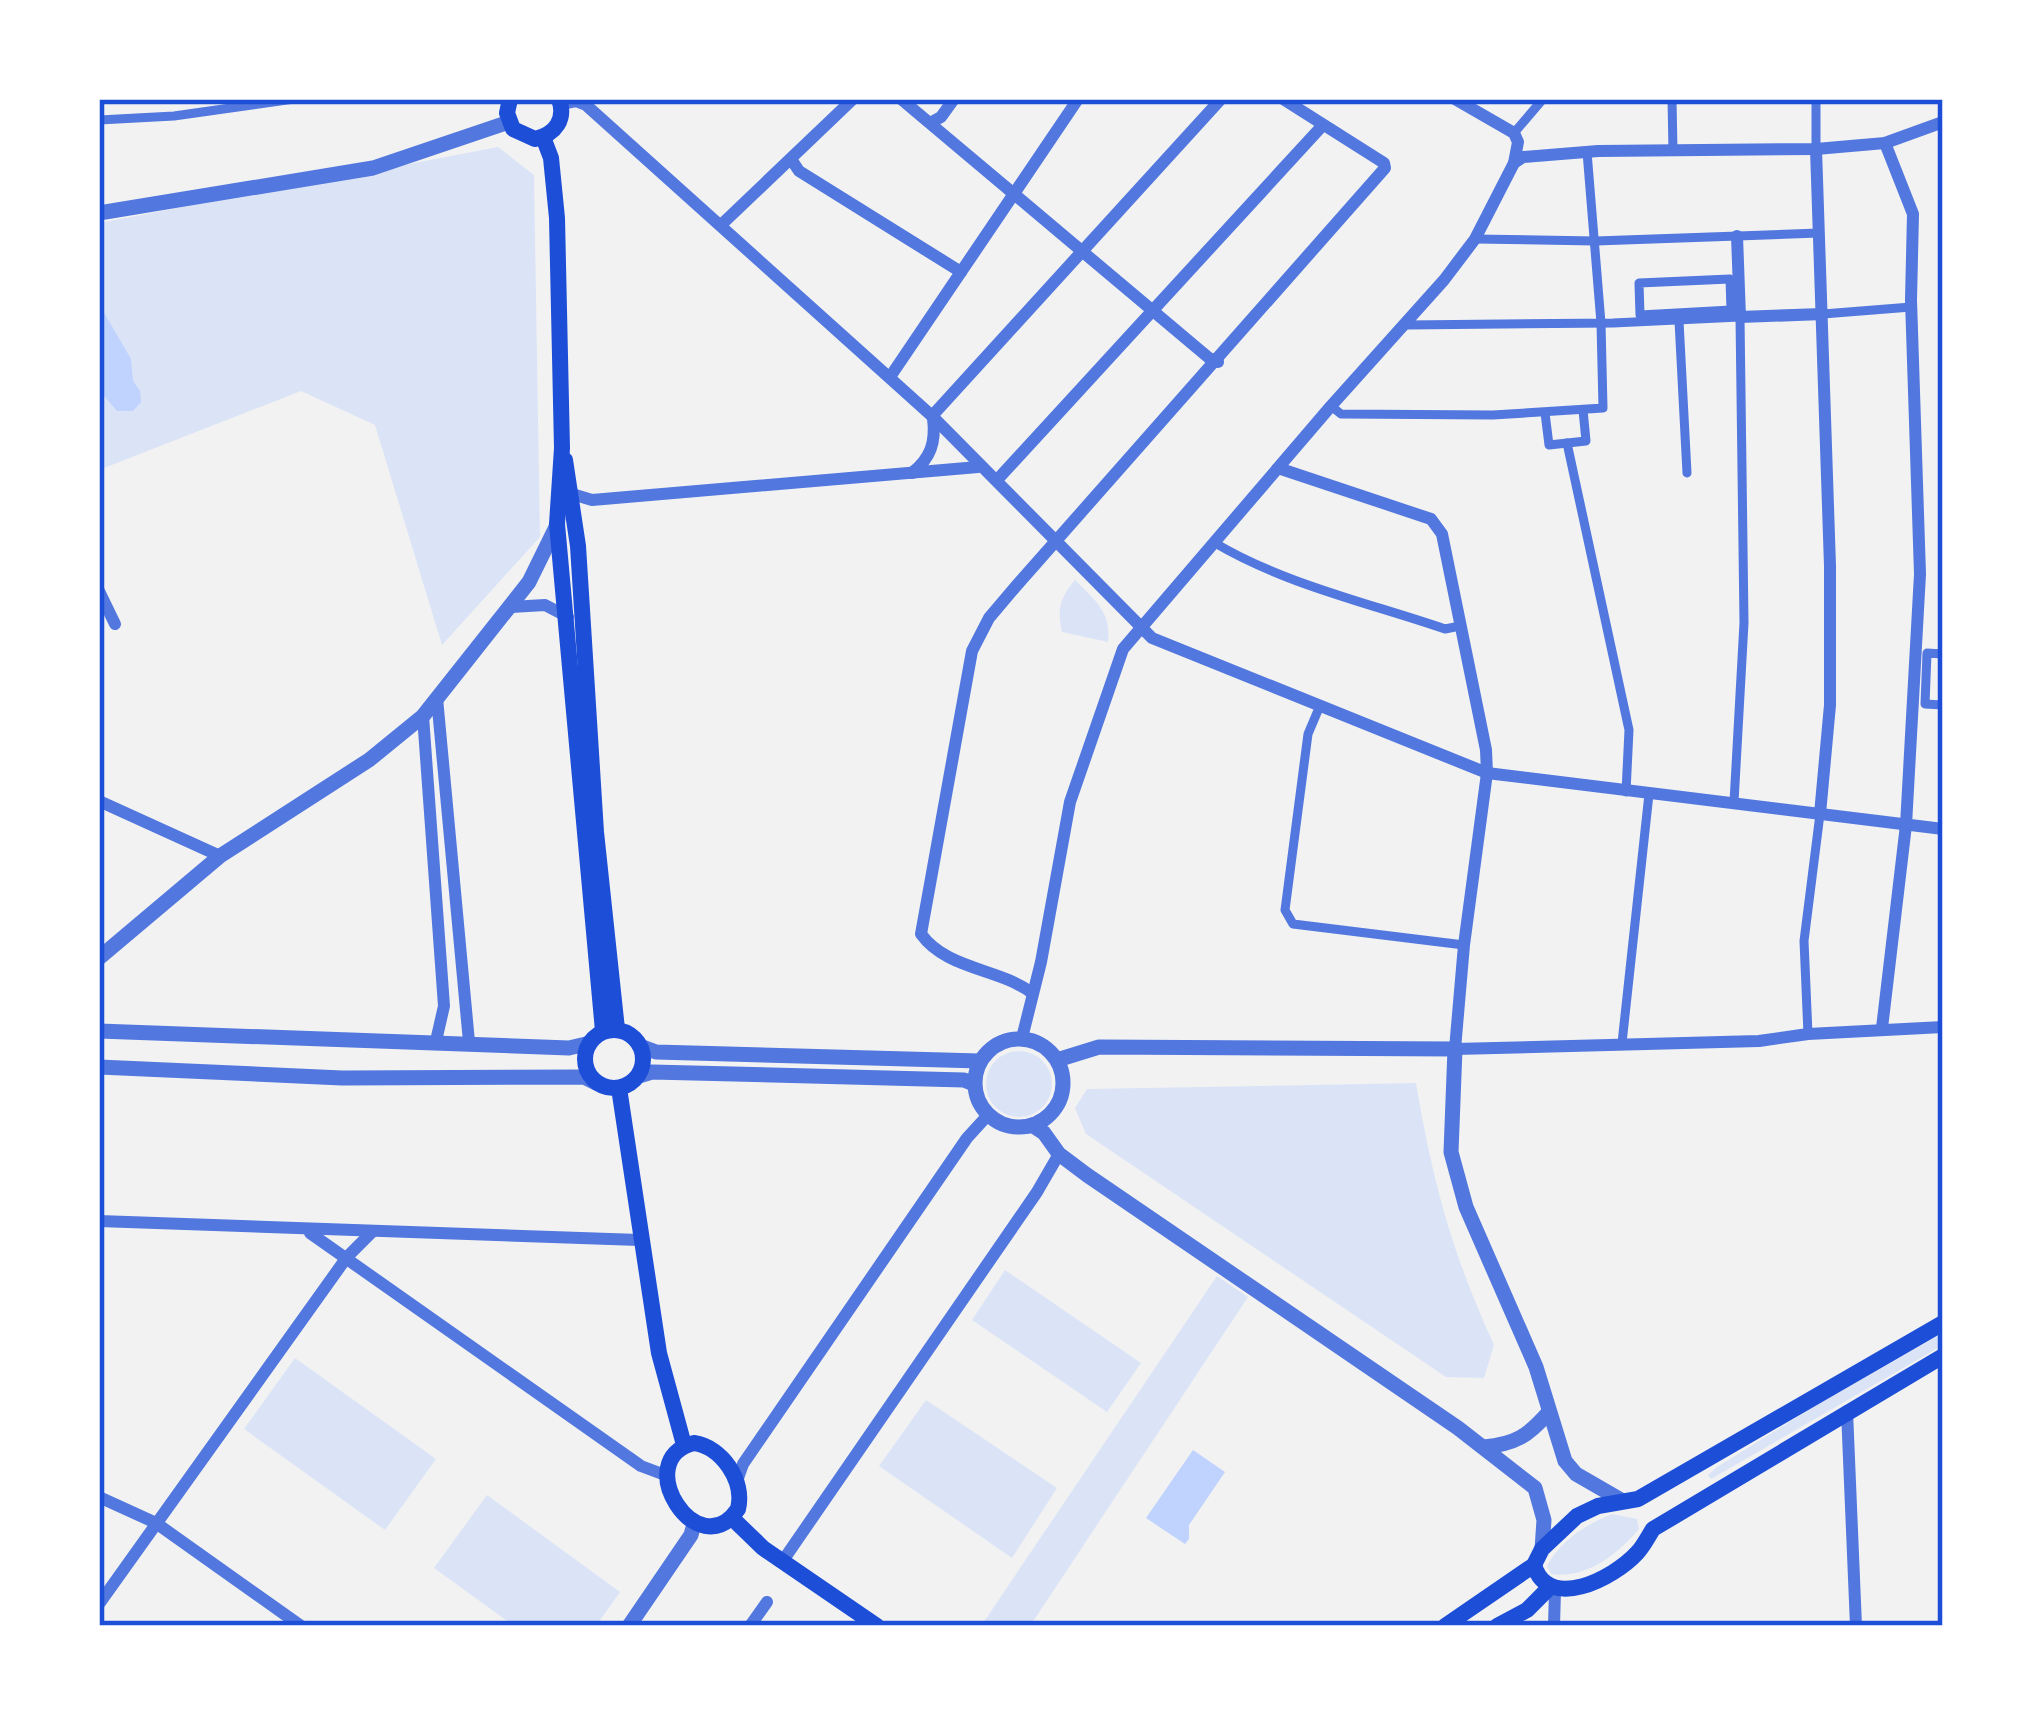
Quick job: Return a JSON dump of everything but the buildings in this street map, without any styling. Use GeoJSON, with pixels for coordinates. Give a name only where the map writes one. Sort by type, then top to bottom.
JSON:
{"type":"FeatureCollection","features":[{"type":"Feature","properties":{"kind":"main road"},"geometry":{"type":"LineString","coordinates":[[510,99],[509,122],[519,134],[543,137],[559,124],[560,102]]}},
{"type":"Feature","properties":{"kind":"main road"},"geometry":{"type":"LineString","coordinates":[[543,137],[551,158],[556,218],[562,448],[557,524],[603,1034]]}},
{"type":"Feature","properties":{"kind":"main road"},"geometry":{"type":"LineString","coordinates":[[562,448],[572,494],[596,832],[603,1034],[585,1060],[596,1083],[619,1088],[639,1076],[644,1061],[640,1046],[628,1033],[603,1034]]}},
{"type":"Feature","properties":{"kind":"main road"},"geometry":{"type":"LineString","coordinates":[[619,1088],[659,1353],[684,1445]]}},
{"type":"Feature","properties":{"kind":"main road"},"geometry":{"type":"LineString","coordinates":[[1445,1626],[1538,1557],[1577,1516],[1629,1500],[1943,1323]]}},
{"type":"Feature","properties":{"kind":"main road"},"geometry":{"type":"LineString","coordinates":[[1538,1557],[1538,1578],[1552,1589],[1570,1590],[1615,1571],[1637,1553],[1653,1529],[1943,1357]]}},
{"type":"Feature","properties":{"kind":"main road"},"geometry":{"type":"LineString","coordinates":[[684,1445],[711,1448],[737,1482],[741,1499],[732,1518],[710,1528],[694,1524],[670,1494],[665,1475],[674,1454],[684,1445]]}},
{"type":"Feature","properties":{"kind":"main road"},"geometry":{"type":"LineString","coordinates":[[1629,1500],[1648,1506],[1653,1529]]}},
{"type":"Feature","properties":{"kind":"main road"},"geometry":{"type":"LineString","coordinates":[[732,1518],[782,1562],[877,1626]]}},
{"type":"Feature","properties":{"kind":"main road"},"geometry":{"type":"LineString","coordinates":[[1497,1626],[1552,1589]]}},
{"type":"Feature","properties":{"kind":"street"},"geometry":{"type":"LineString","coordinates":[[99,121],[294,99]]}},
{"type":"Feature","properties":{"kind":"street"},"geometry":{"type":"LineString","coordinates":[[721,225],[853,99]]}},
{"type":"Feature","properties":{"kind":"street"},"geometry":{"type":"LineString","coordinates":[[901,99],[1218,362]]}},
{"type":"Feature","properties":{"kind":"street"},"geometry":{"type":"LineString","coordinates":[[930,123],[954,99]]}},
{"type":"Feature","properties":{"kind":"street"},"geometry":{"type":"LineString","coordinates":[[890,377],[1078,99]]}},
{"type":"Feature","properties":{"kind":"street"},"geometry":{"type":"LineString","coordinates":[[911,473],[933,446],[932,416],[1221,99]]}},
{"type":"Feature","properties":{"kind":"street"},"geometry":{"type":"LineString","coordinates":[[1032,993],[966,965],[928,944],[921,934],[972,652],[989,618],[1385,168],[1282,99]]}},
{"type":"Feature","properties":{"kind":"street"},"geometry":{"type":"LineString","coordinates":[[1022,1038],[1070,802],[1115,668],[1140,628],[1407,325],[1474,238],[1514,163],[1518,142],[1514,133],[1455,99]]}},
{"type":"Feature","properties":{"kind":"street"},"geometry":{"type":"LineString","coordinates":[[1514,133],[1543,99]]}},
{"type":"Feature","properties":{"kind":"street"},"geometry":{"type":"LineString","coordinates":[[1672,99],[1673,151]]}},
{"type":"Feature","properties":{"kind":"street"},"geometry":{"type":"LineString","coordinates":[[1808,1034],[1804,941],[1830,705],[1816,99]]}},
{"type":"Feature","properties":{"kind":"street"},"geometry":{"type":"LineString","coordinates":[[560,102],[575,101],[595,111],[890,377],[1152,638],[1487,773],[1943,829]]}},
{"type":"Feature","properties":{"kind":"street"},"geometry":{"type":"LineString","coordinates":[[99,213],[373,168],[509,122]]}},
{"type":"Feature","properties":{"kind":"street"},"geometry":{"type":"LineString","coordinates":[[1514,163],[1523,157],[1587,152],[1816,149],[1885,143],[1943,122]]}},
{"type":"Feature","properties":{"kind":"street"},"geometry":{"type":"LineString","coordinates":[[997,480],[1323,125]]}},
{"type":"Feature","properties":{"kind":"street"},"geometry":{"type":"LineString","coordinates":[[1882,1028],[1922,657],[1911,307],[1913,214],[1885,143]]}},
{"type":"Feature","properties":{"kind":"street"},"geometry":{"type":"LineString","coordinates":[[1331,406],[1341,414],[1603,408],[1587,152]]}},
{"type":"Feature","properties":{"kind":"street"},"geometry":{"type":"LineString","coordinates":[[791,159],[799,171],[961,272]]}},
{"type":"Feature","properties":{"kind":"street"},"geometry":{"type":"LineString","coordinates":[[1474,238],[1596,241],[1819,233]]}},
{"type":"Feature","properties":{"kind":"street"},"geometry":{"type":"LineString","coordinates":[[1734,802],[1744,623],[1737,236]]}},
{"type":"Feature","properties":{"kind":"street"},"geometry":{"type":"LineString","coordinates":[[1730,279],[1731,310],[1640,315],[1640,283],[1730,279]]}},
{"type":"Feature","properties":{"kind":"street"},"geometry":{"type":"LineString","coordinates":[[1407,325],[1679,321],[1911,307]]}},
{"type":"Feature","properties":{"kind":"street"},"geometry":{"type":"LineString","coordinates":[[1679,321],[1687,473]]}},
{"type":"Feature","properties":{"kind":"street"},"geometry":{"type":"LineString","coordinates":[[1545,412],[1549,445],[1586,441],[1582,410]]}},
{"type":"Feature","properties":{"kind":"street"},"geometry":{"type":"LineString","coordinates":[[1567,443],[1629,730],[1626,792]]}},
{"type":"Feature","properties":{"kind":"street"},"geometry":{"type":"LineString","coordinates":[[572,494],[592,500],[978,466]]}},
{"type":"Feature","properties":{"kind":"street"},"geometry":{"type":"LineString","coordinates":[[1278,468],[1431,519],[1442,534],[1487,773],[1464,945],[1451,1152],[1458,1182],[1536,1367],[1565,1461],[1576,1474],[1629,1500]]}},
{"type":"Feature","properties":{"kind":"street"},"geometry":{"type":"LineString","coordinates":[[99,958],[220,856],[369,760],[423,716],[511,607],[541,562],[557,524]]}},
{"type":"Feature","properties":{"kind":"street"},"geometry":{"type":"LineString","coordinates":[[1215,543],[1281,574],[1445,629],[1460,626]]}},
{"type":"Feature","properties":{"kind":"street"},"geometry":{"type":"LineString","coordinates":[[99,591],[115,624]]}},
{"type":"Feature","properties":{"kind":"street"},"geometry":{"type":"LineString","coordinates":[[511,607],[535,603],[564,614],[574,622],[586,667]]}},
{"type":"Feature","properties":{"kind":"street"},"geometry":{"type":"LineString","coordinates":[[1922,657],[1927,653],[1943,656]]}},
{"type":"Feature","properties":{"kind":"street"},"geometry":{"type":"LineString","coordinates":[[437,698],[469,1042]]}},
{"type":"Feature","properties":{"kind":"street"},"geometry":{"type":"LineString","coordinates":[[1920,701],[1943,704]]}},
{"type":"Feature","properties":{"kind":"street"},"geometry":{"type":"LineString","coordinates":[[1319,708],[1308,734],[1285,910],[1293,925],[1464,945]]}},
{"type":"Feature","properties":{"kind":"street"},"geometry":{"type":"LineString","coordinates":[[423,716],[444,1006],[436,1041]]}},
{"type":"Feature","properties":{"kind":"street"},"geometry":{"type":"LineString","coordinates":[[1622,1043],[1649,794]]}},
{"type":"Feature","properties":{"kind":"street"},"geometry":{"type":"LineString","coordinates":[[99,801],[220,856]]}},
{"type":"Feature","properties":{"kind":"street"},"geometry":{"type":"LineString","coordinates":[[1057,1060],[1099,1048],[1455,1048],[1759,1041],[1882,1028],[1943,1027]]}},
{"type":"Feature","properties":{"kind":"street"},"geometry":{"type":"LineString","coordinates":[[99,1031],[569,1048],[603,1034]]}},
{"type":"Feature","properties":{"kind":"street"},"geometry":{"type":"LineString","coordinates":[[1022,1038],[1042,1045],[1057,1060],[1063,1085],[1060,1098],[1044,1119],[1009,1126],[988,1115],[974,1084],[980,1061],[997,1043],[1022,1038]]}},
{"type":"Feature","properties":{"kind":"street"},"geometry":{"type":"LineString","coordinates":[[640,1046],[656,1052],[980,1061]]}},
{"type":"Feature","properties":{"kind":"street"},"geometry":{"type":"LineString","coordinates":[[99,1067],[342,1078],[584,1077],[596,1083]]}},
{"type":"Feature","properties":{"kind":"street"},"geometry":{"type":"LineString","coordinates":[[639,1076],[652,1072],[964,1080],[974,1084]]}},
{"type":"Feature","properties":{"kind":"street"},"geometry":{"type":"LineString","coordinates":[[737,1482],[743,1464],[967,1138],[988,1115]]}},
{"type":"Feature","properties":{"kind":"street"},"geometry":{"type":"LineString","coordinates":[[1032,1125],[1044,1132],[1059,1154],[1484,1447],[1535,1488],[1544,1520],[1538,1557]]}},
{"type":"Feature","properties":{"kind":"street"},"geometry":{"type":"LineString","coordinates":[[782,1562],[1059,1154]]}},
{"type":"Feature","properties":{"kind":"street"},"geometry":{"type":"LineString","coordinates":[[99,1221],[639,1240]]}},
{"type":"Feature","properties":{"kind":"street"},"geometry":{"type":"LineString","coordinates":[[308,1231],[641,1466],[665,1475]]}},
{"type":"Feature","properties":{"kind":"street"},"geometry":{"type":"LineString","coordinates":[[99,1604],[347,1257],[372,1232]]}},
{"type":"Feature","properties":{"kind":"street"},"geometry":{"type":"LineString","coordinates":[[1846,1411],[1856,1626]]}},
{"type":"Feature","properties":{"kind":"street"},"geometry":{"type":"LineString","coordinates":[[1484,1447],[1513,1444],[1548,1413]]}},
{"type":"Feature","properties":{"kind":"street"},"geometry":{"type":"LineString","coordinates":[[99,1497],[156,1523],[301,1626]]}},
{"type":"Feature","properties":{"kind":"street"},"geometry":{"type":"LineString","coordinates":[[629,1626],[694,1524]]}},
{"type":"Feature","properties":{"kind":"street"},"geometry":{"type":"LineString","coordinates":[[1552,1589],[1554,1626]]}},
{"type":"Feature","properties":{"kind":"street"},"geometry":{"type":"LineString","coordinates":[[750,1626],[767,1602]]}},
{"type":"Feature","properties":{"kind":"shaded area"},"geometry":{"type":"Polygon","coordinates":[[[498,147],[534,175],[540,537],[442,645],[375,425],[301,391],[99,470],[99,223],[498,147]]]}},
{"type":"Feature","properties":{"kind":"shaded area"},"geometry":{"type":"Polygon","coordinates":[[[1075,580],[1105,615],[1108,642],[1062,632],[1061,604],[1075,580]]]}},
{"type":"Feature","properties":{"kind":"shaded area"},"geometry":{"type":"Polygon","coordinates":[[[1019,1051],[1043,1060],[1052,1084],[1043,1108],[1019,1117],[995,1108],[986,1084],[995,1060],[1019,1051]]]}},
{"type":"Feature","properties":{"kind":"shaded area"},"geometry":{"type":"Polygon","coordinates":[[[1416,1083],[1446,1217],[1494,1345],[1484,1378],[1446,1377],[1086,1134],[1075,1108],[1087,1089],[1416,1083]]]}},
{"type":"Feature","properties":{"kind":"shaded area"},"geometry":{"type":"Polygon","coordinates":[[[1005,1270],[1141,1363],[1107,1412],[972,1320],[1005,1270]]]}},
{"type":"Feature","properties":{"kind":"shaded area"},"geometry":{"type":"Polygon","coordinates":[[[1217,1276],[1248,1297],[1030,1626],[981,1626],[1217,1276]]]}},
{"type":"Feature","properties":{"kind":"shaded area"},"geometry":{"type":"Polygon","coordinates":[[[1943,1333],[1943,1345],[1711,1479],[1708,1475],[1815,1406],[1943,1333]]]}},
{"type":"Feature","properties":{"kind":"shaded area"},"geometry":{"type":"Polygon","coordinates":[[[295,1358],[436,1459],[385,1530],[244,1429],[295,1358]]]}},
{"type":"Feature","properties":{"kind":"shaded area"},"geometry":{"type":"Polygon","coordinates":[[[926,1400],[1057,1488],[1012,1558],[879,1466],[926,1400]]]}},
{"type":"Feature","properties":{"kind":"shaded area"},"geometry":{"type":"Polygon","coordinates":[[[487,1495],[620,1592],[596,1626],[514,1626],[434,1568],[487,1495]]]}},
{"type":"Feature","properties":{"kind":"shaded area"},"geometry":{"type":"Polygon","coordinates":[[[1612,1514],[1637,1519],[1639,1529],[1600,1563],[1576,1573],[1551,1574],[1547,1566],[1567,1541],[1612,1514]]]}},
{"type":"Feature","properties":{"kind":"water"},"geometry":{"type":"Polygon","coordinates":[[[99,304],[131,359],[141,402],[133,411],[117,411],[99,390],[99,304]]]}},
{"type":"Feature","properties":{"kind":"water"},"geometry":{"type":"Polygon","coordinates":[[[1193,1450],[1225,1472],[1189,1525],[1185,1544],[1146,1518],[1193,1450]]]}}]}
